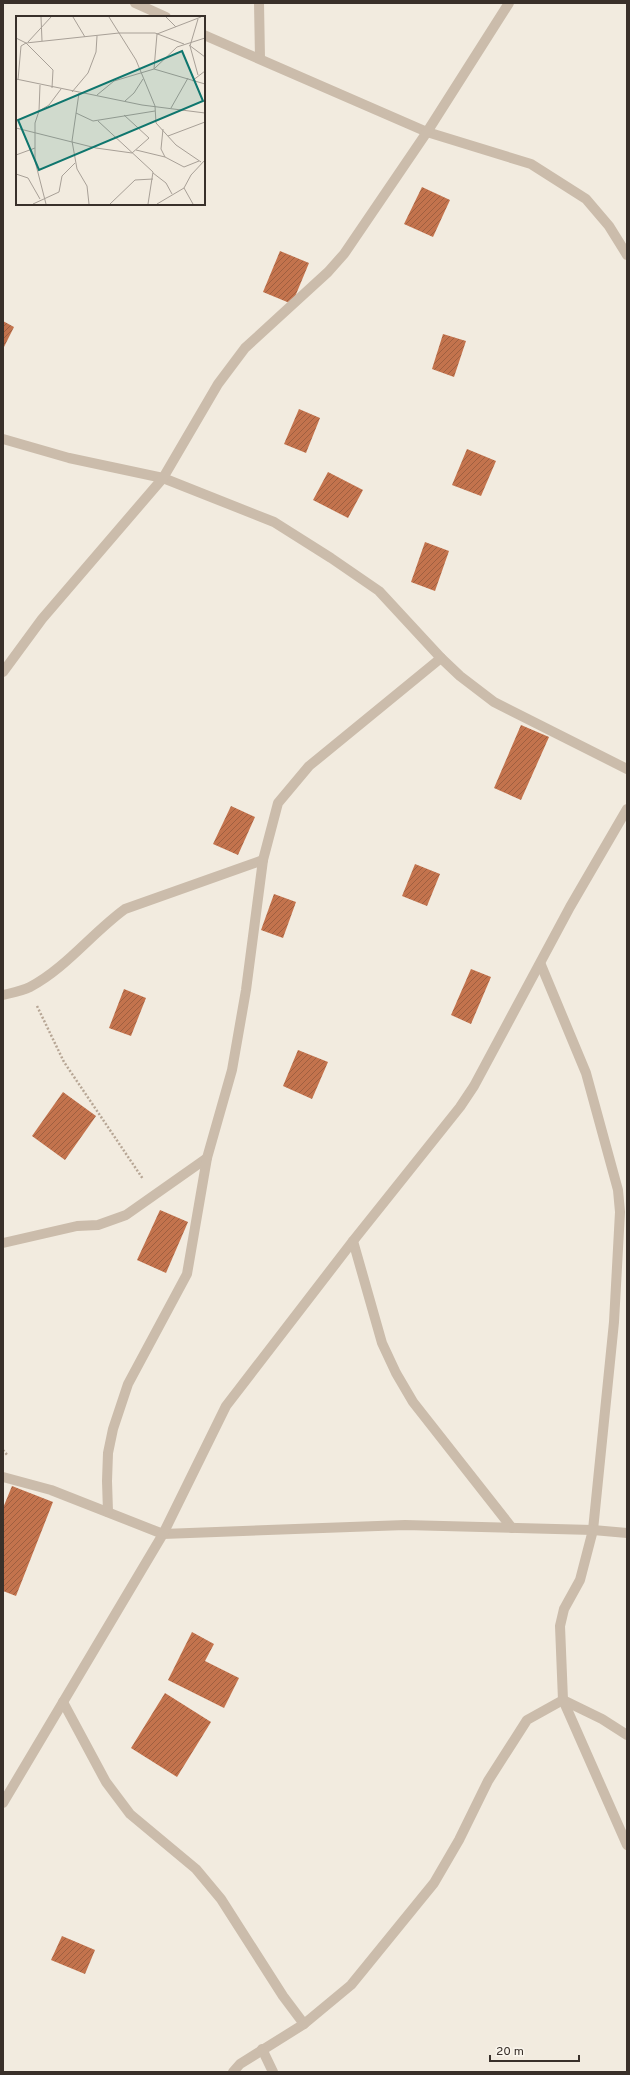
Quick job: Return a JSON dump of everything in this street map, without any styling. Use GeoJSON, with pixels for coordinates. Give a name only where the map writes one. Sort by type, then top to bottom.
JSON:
{"type":"FeatureCollection","features":[{"type":"Feature","properties":{"kind":"street"},"geometry":{"type":"LineString","coordinates":[[136,3],[164,16]]}},
{"type":"Feature","properties":{"kind":"street"},"geometry":{"type":"LineString","coordinates":[[259,3],[260,58]]}},
{"type":"Feature","properties":{"kind":"street"},"geometry":{"type":"LineString","coordinates":[[3,672],[42,619],[163,478],[218,384],[245,348],[328,272],[344,254],[427,132],[509,3]]}},
{"type":"Feature","properties":{"kind":"street"},"geometry":{"type":"LineString","coordinates":[[205,35],[260,58],[427,132],[531,164],[586,199],[609,226],[627,255]]}},
{"type":"Feature","properties":{"kind":"street"},"geometry":{"type":"LineString","coordinates":[[3,439],[69,458],[163,478],[274,522],[331,558],[379,591],[441,658],[460,676],[494,702],[627,769]]}},
{"type":"Feature","properties":{"kind":"street"},"geometry":{"type":"LineString","coordinates":[[108,1512],[108,1453],[113,1429],[128,1384],[187,1274],[207,1158],[232,1070],[246,990],[263,860],[278,803],[309,766],[441,658]]}},
{"type":"Feature","properties":{"kind":"street"},"geometry":{"type":"LineString","coordinates":[[3,1803],[162,1534],[226,1406],[353,1241],[460,1107],[477,1080],[541,965],[570,907],[627,809]]}},
{"type":"Feature","properties":{"kind":"street"},"geometry":{"type":"LineString","coordinates":[[3,995],[29,988],[61,966],[109,921],[125,909],[263,860]]}},
{"type":"Feature","properties":{"kind":"street"},"geometry":{"type":"LineString","coordinates":[[541,965],[586,1073],[618,1190],[620,1212],[614,1322],[593,1530],[580,1580],[564,1609],[560,1626],[563,1700],[627,1845]]}},
{"type":"Feature","properties":{"kind":"street"},"geometry":{"type":"LineString","coordinates":[[3,1243],[77,1226],[98,1225],[126,1215],[207,1158]]}},
{"type":"Feature","properties":{"kind":"street"},"geometry":{"type":"LineString","coordinates":[[353,1241],[382,1343],[396,1373],[413,1402],[512,1528]]}},
{"type":"Feature","properties":{"kind":"street"},"geometry":{"type":"LineString","coordinates":[[3,1477],[51,1490],[162,1534],[405,1525],[593,1530],[627,1533]]}},
{"type":"Feature","properties":{"kind":"street"},"geometry":{"type":"LineString","coordinates":[[563,1700],[602,1719],[627,1735]]}},
{"type":"Feature","properties":{"kind":"street"},"geometry":{"type":"LineString","coordinates":[[233,2072],[240,2064],[262,2049],[304,2024],[351,1985],[434,1884],[459,1840],[488,1781],[527,1720],[563,1700]]}},
{"type":"Feature","properties":{"kind":"street"},"geometry":{"type":"LineString","coordinates":[[63,1702],[106,1782],[130,1814],[196,1869],[221,1898],[283,1996],[304,2024]]}},
{"type":"Feature","properties":{"kind":"street"},"geometry":{"type":"LineString","coordinates":[[262,2049],[273,2072]]}},
{"type":"Feature","properties":{"kind":"path"},"geometry":{"type":"LineString","coordinates":[[29,988],[64,1062],[154,1195]]}},
{"type":"Feature","properties":{"kind":"building"},"geometry":{"type":"Polygon","coordinates":[[[422,187],[450,200],[433,237],[404,224],[422,187]]]}},
{"type":"Feature","properties":{"kind":"building"},"geometry":{"type":"Polygon","coordinates":[[[280,251],[309,263],[292,304],[263,292],[280,251]]]}},
{"type":"Feature","properties":{"kind":"building"},"geometry":{"type":"Polygon","coordinates":[[[3,321],[14,327],[3,349],[3,321]]]}},
{"type":"Feature","properties":{"kind":"building"},"geometry":{"type":"Polygon","coordinates":[[[443,334],[466,341],[454,377],[432,369],[443,334]]]}},
{"type":"Feature","properties":{"kind":"building"},"geometry":{"type":"Polygon","coordinates":[[[299,409],[320,418],[306,453],[284,444],[299,409]]]}},
{"type":"Feature","properties":{"kind":"building"},"geometry":{"type":"Polygon","coordinates":[[[467,449],[496,461],[481,496],[452,485],[467,449]]]}},
{"type":"Feature","properties":{"kind":"building"},"geometry":{"type":"Polygon","coordinates":[[[328,472],[363,490],[348,518],[313,500],[328,472]]]}},
{"type":"Feature","properties":{"kind":"building"},"geometry":{"type":"Polygon","coordinates":[[[425,542],[449,551],[435,591],[411,582],[425,542]]]}},
{"type":"Feature","properties":{"kind":"building"},"geometry":{"type":"Polygon","coordinates":[[[521,725],[549,737],[521,800],[494,788],[521,725]]]}},
{"type":"Feature","properties":{"kind":"building"},"geometry":{"type":"Polygon","coordinates":[[[231,806],[255,817],[238,855],[213,844],[231,806]]]}},
{"type":"Feature","properties":{"kind":"building"},"geometry":{"type":"Polygon","coordinates":[[[415,864],[440,874],[427,906],[402,896],[415,864]]]}},
{"type":"Feature","properties":{"kind":"building"},"geometry":{"type":"Polygon","coordinates":[[[274,894],[296,902],[283,938],[261,930],[274,894]]]}},
{"type":"Feature","properties":{"kind":"building"},"geometry":{"type":"Polygon","coordinates":[[[471,969],[491,977],[471,1024],[451,1015],[471,969]]]}},
{"type":"Feature","properties":{"kind":"building"},"geometry":{"type":"Polygon","coordinates":[[[124,989],[146,998],[131,1036],[109,1028],[124,989]]]}},
{"type":"Feature","properties":{"kind":"building"},"geometry":{"type":"Polygon","coordinates":[[[298,1050],[328,1062],[312,1099],[283,1086],[298,1050]]]}},
{"type":"Feature","properties":{"kind":"building"},"geometry":{"type":"Polygon","coordinates":[[[63,1092],[96,1116],[65,1160],[32,1136],[63,1092]]]}},
{"type":"Feature","properties":{"kind":"building"},"geometry":{"type":"Polygon","coordinates":[[[160,1210],[188,1222],[166,1273],[137,1260],[160,1210]]]}},
{"type":"Feature","properties":{"kind":"building"},"geometry":{"type":"Polygon","coordinates":[[[12,1486],[53,1502],[16,1596],[3,1591],[3,1508],[12,1486]]]}},
{"type":"Feature","properties":{"kind":"building"},"geometry":{"type":"Polygon","coordinates":[[[192,1632],[214,1644],[205,1661],[239,1678],[224,1708],[168,1680],[192,1632]]]}},
{"type":"Feature","properties":{"kind":"building"},"geometry":{"type":"Polygon","coordinates":[[[165,1693],[211,1722],[177,1777],[131,1748],[165,1693]]]}},
{"type":"Feature","properties":{"kind":"building"},"geometry":{"type":"Polygon","coordinates":[[[62,1936],[95,1950],[85,1974],[51,1960],[62,1936]]]}}]}
